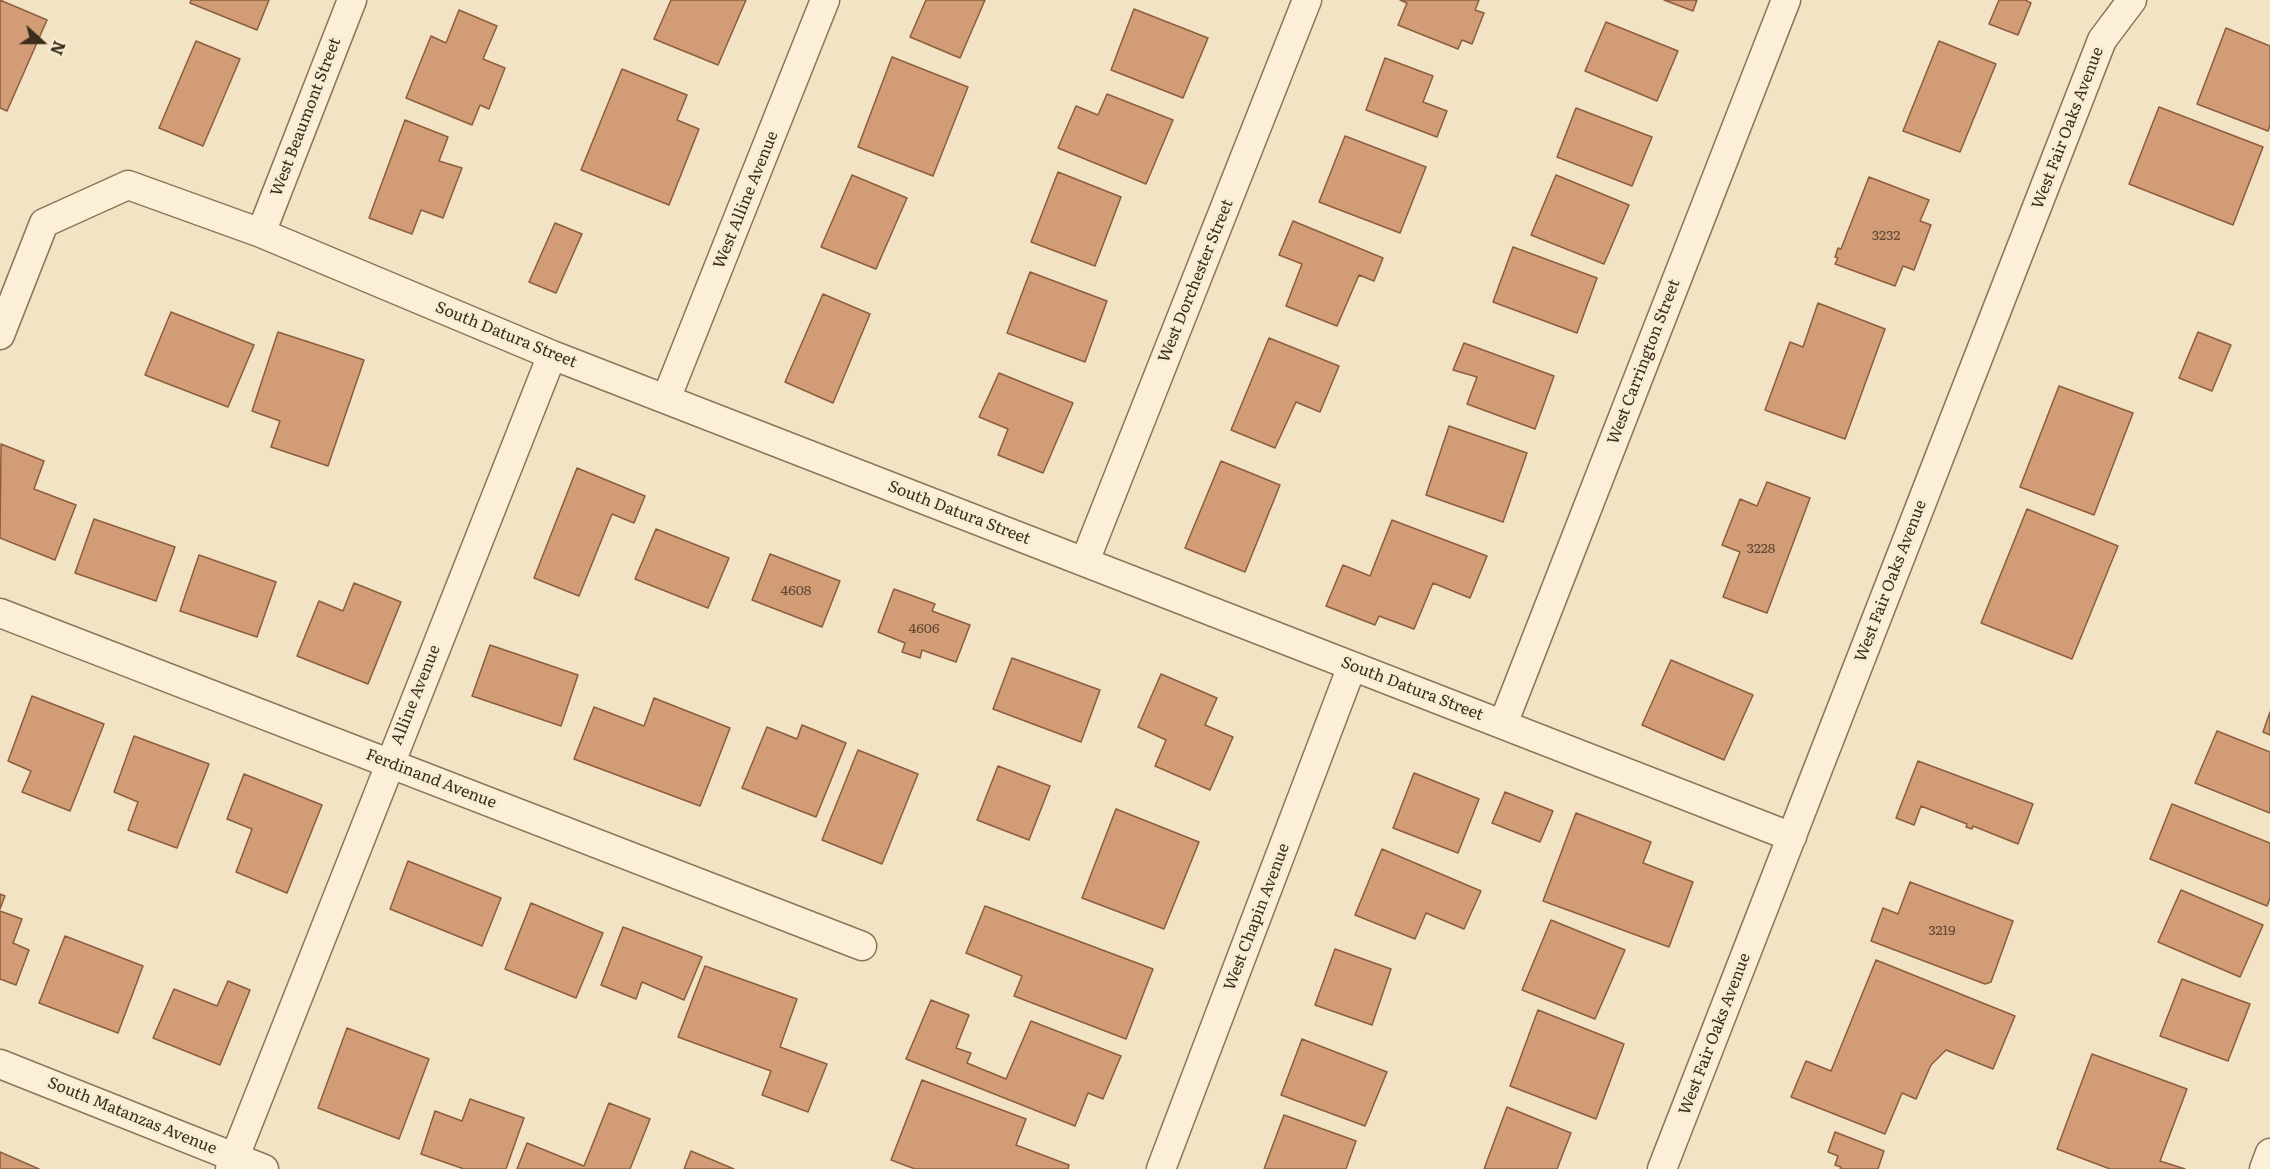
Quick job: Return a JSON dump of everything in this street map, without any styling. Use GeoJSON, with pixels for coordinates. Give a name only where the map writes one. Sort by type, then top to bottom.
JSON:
{"type":"FeatureCollection","features":[{"type":"Feature","properties":{"kind":"street","name":"West Beaumont Street"},"geometry":{"type":"LineString","coordinates":[[261,233],[352,0]]}},
{"type":"Feature","properties":{"kind":"street","name":"West Alline Avenue"},"geometry":{"type":"LineString","coordinates":[[666,399],[825,0]]}},
{"type":"Feature","properties":{"kind":"street","name":"West Dorchester Street"},"geometry":{"type":"LineString","coordinates":[[1085,561],[1306,0]]}},
{"type":"Feature","properties":{"kind":"street","name":"West Carrington Street"},"geometry":{"type":"LineString","coordinates":[[1503,724],[1786,0]]}},
{"type":"Feature","properties":{"kind":"street","name":"West Fair Oaks Avenue"},"geometry":{"type":"LineString","coordinates":[[1662,1169],[2102,40],[2132,0]]}},
{"type":"Feature","properties":{"kind":"street","name":"South Datura Street"},"geometry":{"type":"LineString","coordinates":[[0,335],[44,223],[128,185],[261,233],[552,355],[1792,837]]}},
{"type":"Feature","properties":{"kind":"street","name":"Alline Avenue"},"geometry":{"type":"LineString","coordinates":[[233,1163],[389,762],[552,355]]}},
{"type":"Feature","properties":{"kind":"street","name":"Ferdinand Avenue"},"geometry":{"type":"LineString","coordinates":[[0,613],[862,946]]}},
{"type":"Feature","properties":{"kind":"street","name":"West Chapin Avenue"},"geometry":{"type":"LineString","coordinates":[[1161,1169],[1352,666]]}},
{"type":"Feature","properties":{"kind":"street","name":"South Matanzas Avenue"},"geometry":{"type":"LineString","coordinates":[[0,1064],[233,1163],[264,1169]]}},
{"type":"Feature","properties":{"kind":"street"},"geometry":{"type":"LineString","coordinates":[[2264,1169],[2270,1153]]}},
{"type":"Feature","properties":{"kind":"building"},"geometry":{"type":"Polygon","coordinates":[[[0,0],[47,20],[7,111],[0,108],[0,0]]]}},
{"type":"Feature","properties":{"kind":"building"},"geometry":{"type":"Polygon","coordinates":[[[191,0],[269,0],[257,30],[190,3],[191,0]]]}},
{"type":"Feature","properties":{"kind":"building"},"geometry":{"type":"Polygon","coordinates":[[[671,0],[746,0],[718,65],[654,39],[671,0]]]}},
{"type":"Feature","properties":{"kind":"building"},"geometry":{"type":"Polygon","coordinates":[[[926,0],[985,0],[960,58],[910,37],[926,0]]]}},
{"type":"Feature","properties":{"kind":"building"},"geometry":{"type":"Polygon","coordinates":[[[1400,0],[1479,0],[1475,10],[1484,13],[1472,44],[1462,40],[1458,49],[1398,25],[1407,3],[1400,0]]]}},
{"type":"Feature","properties":{"kind":"building"},"geometry":{"type":"Polygon","coordinates":[[[1664,0],[1697,0],[1693,11],[1664,0]]]}},
{"type":"Feature","properties":{"kind":"building"},"geometry":{"type":"Polygon","coordinates":[[[1999,0],[2025,0],[2031,3],[2018,35],[1989,24],[1999,0]]]}},
{"type":"Feature","properties":{"kind":"building"},"geometry":{"type":"Polygon","coordinates":[[[1134,9],[1208,38],[1183,98],[1111,70],[1134,9]]]}},
{"type":"Feature","properties":{"kind":"building"},"geometry":{"type":"Polygon","coordinates":[[[459,10],[497,26],[483,59],[505,68],[489,109],[480,105],[472,125],[406,98],[431,36],[446,43],[459,10]]]}},
{"type":"Feature","properties":{"kind":"building"},"geometry":{"type":"Polygon","coordinates":[[[1606,22],[1678,51],[1657,101],[1585,71],[1606,22]]]}},
{"type":"Feature","properties":{"kind":"building"},"geometry":{"type":"Polygon","coordinates":[[[2226,28],[2270,46],[2270,126],[2268,131],[2197,104],[2226,28]]]}},
{"type":"Feature","properties":{"kind":"building"},"geometry":{"type":"Polygon","coordinates":[[[196,41],[240,59],[203,146],[159,128],[196,41]]]}},
{"type":"Feature","properties":{"kind":"building"},"geometry":{"type":"Polygon","coordinates":[[[1939,41],[1996,64],[1960,152],[1903,131],[1939,41]]]}},
{"type":"Feature","properties":{"kind":"building"},"geometry":{"type":"Polygon","coordinates":[[[892,57],[968,87],[933,176],[858,147],[892,57]]]}},
{"type":"Feature","properties":{"kind":"building"},"geometry":{"type":"Polygon","coordinates":[[[1385,58],[1433,76],[1423,102],[1447,111],[1437,137],[1366,110],[1385,58]]]}},
{"type":"Feature","properties":{"kind":"building"},"geometry":{"type":"Polygon","coordinates":[[[622,69],[687,95],[677,120],[699,129],[669,205],[581,170],[622,69]]]}},
{"type":"Feature","properties":{"kind":"building"},"geometry":{"type":"Polygon","coordinates":[[[1107,94],[1173,120],[1146,184],[1058,148],[1076,106],[1098,115],[1107,94]]]}},
{"type":"Feature","properties":{"kind":"building"},"geometry":{"type":"Polygon","coordinates":[[[2159,107],[2263,147],[2233,225],[2129,184],[2159,107]]]}},
{"type":"Feature","properties":{"kind":"building"},"geometry":{"type":"Polygon","coordinates":[[[1576,108],[1652,137],[1632,186],[1557,157],[1576,108]]]}},
{"type":"Feature","properties":{"kind":"building"},"geometry":{"type":"Polygon","coordinates":[[[405,120],[448,137],[439,161],[462,168],[443,218],[421,210],[412,234],[369,218],[405,120]]]}},
{"type":"Feature","properties":{"kind":"building"},"geometry":{"type":"Polygon","coordinates":[[[1345,136],[1426,167],[1400,233],[1319,202],[1345,136]]]}},
{"type":"Feature","properties":{"kind":"building"},"geometry":{"type":"Polygon","coordinates":[[[1058,172],[1121,197],[1095,266],[1031,242],[1058,172]]]}},
{"type":"Feature","properties":{"kind":"building"},"geometry":{"type":"Polygon","coordinates":[[[852,175],[907,198],[876,269],[821,247],[852,175]]]}},
{"type":"Feature","properties":{"kind":"building"},"geometry":{"type":"Polygon","coordinates":[[[1556,175],[1629,205],[1604,264],[1531,235],[1556,175]]]}},
{"type":"Feature","properties":{"kind":"building"},"geometry":{"type":"Polygon","coordinates":[[[1869,177],[1929,200],[1920,221],[1931,225],[1914,270],[1903,266],[1895,286],[1835,264],[1838,258],[1835,257],[1838,248],[1841,249],[1869,177]]]}},
{"type":"Feature","properties":{"kind":"building"},"geometry":{"type":"Polygon","coordinates":[[[1293,221],[1383,258],[1374,281],[1359,275],[1337,326],[1286,306],[1302,264],[1279,255],[1293,221]]]}},
{"type":"Feature","properties":{"kind":"building"},"geometry":{"type":"Polygon","coordinates":[[[555,223],[582,234],[556,293],[529,282],[555,223]]]}},
{"type":"Feature","properties":{"kind":"building"},"geometry":{"type":"Polygon","coordinates":[[[1513,247],[1597,278],[1577,333],[1493,302],[1513,247]]]}},
{"type":"Feature","properties":{"kind":"building"},"geometry":{"type":"Polygon","coordinates":[[[1030,272],[1107,301],[1085,362],[1007,333],[1030,272]]]}},
{"type":"Feature","properties":{"kind":"building"},"geometry":{"type":"Polygon","coordinates":[[[823,294],[870,314],[833,403],[785,382],[823,294]]]}},
{"type":"Feature","properties":{"kind":"building"},"geometry":{"type":"Polygon","coordinates":[[[1818,303],[1885,329],[1845,439],[1765,410],[1790,342],[1803,347],[1818,303]]]}},
{"type":"Feature","properties":{"kind":"building"},"geometry":{"type":"Polygon","coordinates":[[[171,312],[254,345],[228,407],[145,375],[171,312]]]}},
{"type":"Feature","properties":{"kind":"building"},"geometry":{"type":"Polygon","coordinates":[[[278,332],[364,360],[328,466],[271,447],[280,421],[252,411],[278,332]]]}},
{"type":"Feature","properties":{"kind":"building"},"geometry":{"type":"Polygon","coordinates":[[[2198,332],[2231,345],[2212,391],[2179,378],[2198,332]]]}},
{"type":"Feature","properties":{"kind":"building"},"geometry":{"type":"Polygon","coordinates":[[[1269,338],[1339,366],[1320,412],[1296,402],[1275,448],[1231,430],[1269,338]]]}},
{"type":"Feature","properties":{"kind":"building"},"geometry":{"type":"Polygon","coordinates":[[[1464,343],[1554,376],[1535,429],[1467,404],[1477,377],[1453,370],[1464,343]]]}},
{"type":"Feature","properties":{"kind":"building"},"geometry":{"type":"Polygon","coordinates":[[[999,373],[1073,403],[1043,473],[998,455],[1008,429],[979,417],[999,373]]]}},
{"type":"Feature","properties":{"kind":"building"},"geometry":{"type":"Polygon","coordinates":[[[2059,386],[2133,413],[2094,515],[2020,487],[2059,386]]]}},
{"type":"Feature","properties":{"kind":"building"},"geometry":{"type":"Polygon","coordinates":[[[1449,426],[1527,453],[1503,522],[1426,495],[1449,426]]]}},
{"type":"Feature","properties":{"kind":"building"},"geometry":{"type":"Polygon","coordinates":[[[1,444],[44,461],[34,489],[76,505],[55,560],[0,538],[1,444]]]}},
{"type":"Feature","properties":{"kind":"building"},"geometry":{"type":"Polygon","coordinates":[[[1221,461],[1280,485],[1245,572],[1185,548],[1221,461]]]}},
{"type":"Feature","properties":{"kind":"building"},"geometry":{"type":"Polygon","coordinates":[[[577,468],[645,496],[634,523],[612,514],[579,596],[534,578],[577,468]]]}},
{"type":"Feature","properties":{"kind":"building"},"geometry":{"type":"Polygon","coordinates":[[[1767,482],[1810,498],[1767,613],[1723,597],[1740,552],[1722,545],[1740,499],[1757,506],[1767,482]]]}},
{"type":"Feature","properties":{"kind":"building"},"geometry":{"type":"Polygon","coordinates":[[[2027,509],[2118,546],[2072,659],[1981,623],[2027,509]]]}},
{"type":"Feature","properties":{"kind":"building"},"geometry":{"type":"Polygon","coordinates":[[[94,519],[175,547],[156,601],[75,573],[94,519]]]}},
{"type":"Feature","properties":{"kind":"building"},"geometry":{"type":"Polygon","coordinates":[[[1392,520],[1487,556],[1470,598],[1433,583],[1414,629],[1379,616],[1375,625],[1326,606],[1343,565],[1370,576],[1392,520]]]}},
{"type":"Feature","properties":{"kind":"building"},"geometry":{"type":"Polygon","coordinates":[[[656,529],[729,558],[708,608],[635,579],[656,529]]]}},
{"type":"Feature","properties":{"kind":"building"},"geometry":{"type":"Polygon","coordinates":[[[770,554],[840,581],[822,627],[752,600],[770,554]]]}},
{"type":"Feature","properties":{"kind":"building"},"geometry":{"type":"Polygon","coordinates":[[[199,555],[276,582],[257,637],[180,611],[199,555]]]}},
{"type":"Feature","properties":{"kind":"building"},"geometry":{"type":"Polygon","coordinates":[[[354,583],[401,602],[368,684],[297,656],[319,601],[343,611],[354,583]]]}},
{"type":"Feature","properties":{"kind":"building"},"geometry":{"type":"Polygon","coordinates":[[[894,589],[935,604],[932,611],[970,625],[956,662],[922,650],[920,658],[902,652],[905,643],[878,632],[894,589]]]}},
{"type":"Feature","properties":{"kind":"building"},"geometry":{"type":"Polygon","coordinates":[[[490,645],[578,675],[561,726],[472,696],[490,645]]]}},
{"type":"Feature","properties":{"kind":"building"},"geometry":{"type":"Polygon","coordinates":[[[1012,658],[1100,690],[1081,742],[993,709],[1012,658]]]}},
{"type":"Feature","properties":{"kind":"building"},"geometry":{"type":"Polygon","coordinates":[[[1671,660],[1753,695],[1724,760],[1642,725],[1671,660]]]}},
{"type":"Feature","properties":{"kind":"building"},"geometry":{"type":"Polygon","coordinates":[[[1161,674],[1217,698],[1205,725],[1233,737],[1210,790],[1155,766],[1166,740],[1138,727],[1161,674]]]}},
{"type":"Feature","properties":{"kind":"building"},"geometry":{"type":"Polygon","coordinates":[[[32,696],[104,724],[70,811],[22,792],[31,771],[8,761],[32,696]]]}},
{"type":"Feature","properties":{"kind":"building"},"geometry":{"type":"Polygon","coordinates":[[[654,698],[730,728],[700,806],[574,759],[594,707],[644,726],[654,698]]]}},
{"type":"Feature","properties":{"kind":"building"},"geometry":{"type":"Polygon","coordinates":[[[2270,712],[2270,735],[2263,732],[2270,712]]]}},
{"type":"Feature","properties":{"kind":"building"},"geometry":{"type":"Polygon","coordinates":[[[802,725],[846,743],[816,817],[742,788],[767,727],[797,739],[802,725]]]}},
{"type":"Feature","properties":{"kind":"building"},"geometry":{"type":"Polygon","coordinates":[[[2217,731],[2270,752],[2270,813],[2195,783],[2217,731]]]}},
{"type":"Feature","properties":{"kind":"building"},"geometry":{"type":"Polygon","coordinates":[[[134,736],[209,764],[177,848],[128,830],[138,802],[114,792],[134,736]]]}},
{"type":"Feature","properties":{"kind":"building"},"geometry":{"type":"Polygon","coordinates":[[[858,750],[918,774],[882,864],[822,840],[858,750]]]}},
{"type":"Feature","properties":{"kind":"building"},"geometry":{"type":"Polygon","coordinates":[[[1918,761],[2033,804],[2018,844],[1973,826],[1972,829],[1966,827],[1967,824],[1921,806],[1914,825],[1896,818],[1918,761]]]}},
{"type":"Feature","properties":{"kind":"building"},"geometry":{"type":"Polygon","coordinates":[[[998,766],[1050,786],[1029,840],[977,820],[998,766]]]}},
{"type":"Feature","properties":{"kind":"building"},"geometry":{"type":"Polygon","coordinates":[[[1414,773],[1479,799],[1458,853],[1393,828],[1414,773]]]}},
{"type":"Feature","properties":{"kind":"building"},"geometry":{"type":"Polygon","coordinates":[[[244,774],[322,805],[287,893],[236,872],[252,829],[227,819],[244,774]]]}},
{"type":"Feature","properties":{"kind":"building"},"geometry":{"type":"Polygon","coordinates":[[[1505,792],[1553,811],[1540,842],[1492,823],[1505,792]]]}},
{"type":"Feature","properties":{"kind":"building"},"geometry":{"type":"Polygon","coordinates":[[[2172,804],[2270,843],[2270,898],[2267,906],[2150,859],[2172,804]]]}},
{"type":"Feature","properties":{"kind":"building"},"geometry":{"type":"Polygon","coordinates":[[[1116,809],[1199,842],[1164,929],[1082,898],[1116,809]]]}},
{"type":"Feature","properties":{"kind":"building"},"geometry":{"type":"Polygon","coordinates":[[[1576,813],[1651,842],[1643,863],[1693,882],[1669,947],[1543,901],[1576,813]]]}},
{"type":"Feature","properties":{"kind":"building"},"geometry":{"type":"Polygon","coordinates":[[[1382,849],[1481,891],[1464,929],[1426,913],[1415,939],[1355,915],[1382,849]]]}},
{"type":"Feature","properties":{"kind":"building"},"geometry":{"type":"Polygon","coordinates":[[[408,861],[501,898],[482,946],[390,909],[408,861]]]}},
{"type":"Feature","properties":{"kind":"building"},"geometry":{"type":"Polygon","coordinates":[[[1910,882],[2013,921],[1991,982],[1985,984],[1871,941],[1883,908],[1898,914],[1910,882]]]}},
{"type":"Feature","properties":{"kind":"building"},"geometry":{"type":"Polygon","coordinates":[[[2181,890],[2263,925],[2240,977],[2158,942],[2181,890]]]}},
{"type":"Feature","properties":{"kind":"building"},"geometry":{"type":"Polygon","coordinates":[[[0,894],[5,896],[0,909],[0,894]]]}},
{"type":"Feature","properties":{"kind":"building"},"geometry":{"type":"Polygon","coordinates":[[[531,903],[603,933],[576,998],[505,969],[531,903]]]}},
{"type":"Feature","properties":{"kind":"building"},"geometry":{"type":"Polygon","coordinates":[[[985,906],[1153,969],[1126,1039],[1014,996],[1022,976],[966,953],[985,906]]]}},
{"type":"Feature","properties":{"kind":"building"},"geometry":{"type":"Polygon","coordinates":[[[0,911],[22,919],[13,943],[29,950],[16,985],[0,979],[0,911]]]}},
{"type":"Feature","properties":{"kind":"building"},"geometry":{"type":"Polygon","coordinates":[[[1551,920],[1625,950],[1595,1019],[1522,990],[1551,920]]]}},
{"type":"Feature","properties":{"kind":"building"},"geometry":{"type":"Polygon","coordinates":[[[623,927],[702,957],[684,1000],[642,982],[636,999],[601,985],[623,927]]]}},
{"type":"Feature","properties":{"kind":"building"},"geometry":{"type":"Polygon","coordinates":[[[65,936],[143,966],[118,1033],[39,1003],[65,936]]]}},
{"type":"Feature","properties":{"kind":"building"},"geometry":{"type":"Polygon","coordinates":[[[1335,949],[1391,969],[1372,1025],[1315,1005],[1335,949]]]}},
{"type":"Feature","properties":{"kind":"building"},"geometry":{"type":"Polygon","coordinates":[[[1876,960],[2015,1016],[1993,1069],[1946,1050],[1931,1065],[1916,1099],[1902,1093],[1885,1134],[1791,1097],[1806,1061],[1831,1071],[1876,960]]]}},
{"type":"Feature","properties":{"kind":"building"},"geometry":{"type":"Polygon","coordinates":[[[705,966],[797,999],[780,1047],[827,1064],[808,1112],[762,1095],[771,1071],[678,1037],[705,966]]]}},
{"type":"Feature","properties":{"kind":"building"},"geometry":{"type":"Polygon","coordinates":[[[2182,979],[2250,1004],[2228,1061],[2160,1036],[2182,979]]]}},
{"type":"Feature","properties":{"kind":"building"},"geometry":{"type":"Polygon","coordinates":[[[228,981],[250,990],[220,1065],[153,1038],[174,989],[217,1006],[228,981]]]}},
{"type":"Feature","properties":{"kind":"building"},"geometry":{"type":"Polygon","coordinates":[[[931,1000],[969,1015],[956,1048],[971,1053],[967,1063],[1006,1079],[1031,1021],[1121,1056],[1103,1099],[1088,1093],[1075,1126],[906,1059],[931,1000]]]}},
{"type":"Feature","properties":{"kind":"building"},"geometry":{"type":"Polygon","coordinates":[[[1538,1010],[1624,1044],[1596,1119],[1510,1086],[1538,1010]]]}},
{"type":"Feature","properties":{"kind":"building"},"geometry":{"type":"Polygon","coordinates":[[[347,1028],[429,1059],[399,1139],[318,1108],[347,1028]]]}},
{"type":"Feature","properties":{"kind":"building"},"geometry":{"type":"Polygon","coordinates":[[[1302,1039],[1387,1072],[1365,1126],[1281,1095],[1302,1039]]]}},
{"type":"Feature","properties":{"kind":"building"},"geometry":{"type":"Polygon","coordinates":[[[2092,1054],[2187,1089],[2160,1161],[2185,1169],[2110,1169],[2057,1149],[2092,1054]]]}},
{"type":"Feature","properties":{"kind":"building"},"geometry":{"type":"Polygon","coordinates":[[[922,1080],[1026,1119],[1016,1145],[1069,1165],[1068,1169],[915,1169],[891,1160],[922,1080]]]}},
{"type":"Feature","properties":{"kind":"building"},"geometry":{"type":"Polygon","coordinates":[[[470,1099],[524,1118],[506,1169],[464,1169],[421,1154],[435,1111],[462,1121],[470,1099]]]}},
{"type":"Feature","properties":{"kind":"building"},"geometry":{"type":"Polygon","coordinates":[[[609,1103],[650,1119],[630,1169],[517,1169],[527,1143],[584,1166],[609,1103]]]}},
{"type":"Feature","properties":{"kind":"building"},"geometry":{"type":"Polygon","coordinates":[[[1507,1107],[1571,1133],[1557,1169],[1484,1169],[1507,1107]]]}},
{"type":"Feature","properties":{"kind":"building"},"geometry":{"type":"Polygon","coordinates":[[[1284,1115],[1356,1141],[1346,1169],[1264,1169],[1284,1115]]]}},
{"type":"Feature","properties":{"kind":"building"},"geometry":{"type":"Polygon","coordinates":[[[1835,1132],[1884,1151],[1878,1169],[1840,1169],[1841,1167],[1835,1165],[1838,1156],[1828,1152],[1835,1132]]]}},
{"type":"Feature","properties":{"kind":"building"},"geometry":{"type":"Polygon","coordinates":[[[691,1151],[734,1169],[684,1169],[691,1151]]]}},
{"type":"Feature","properties":{"kind":"building"},"geometry":{"type":"Polygon","coordinates":[[[0,1152],[39,1169],[0,1169],[0,1152]]]}}]}
